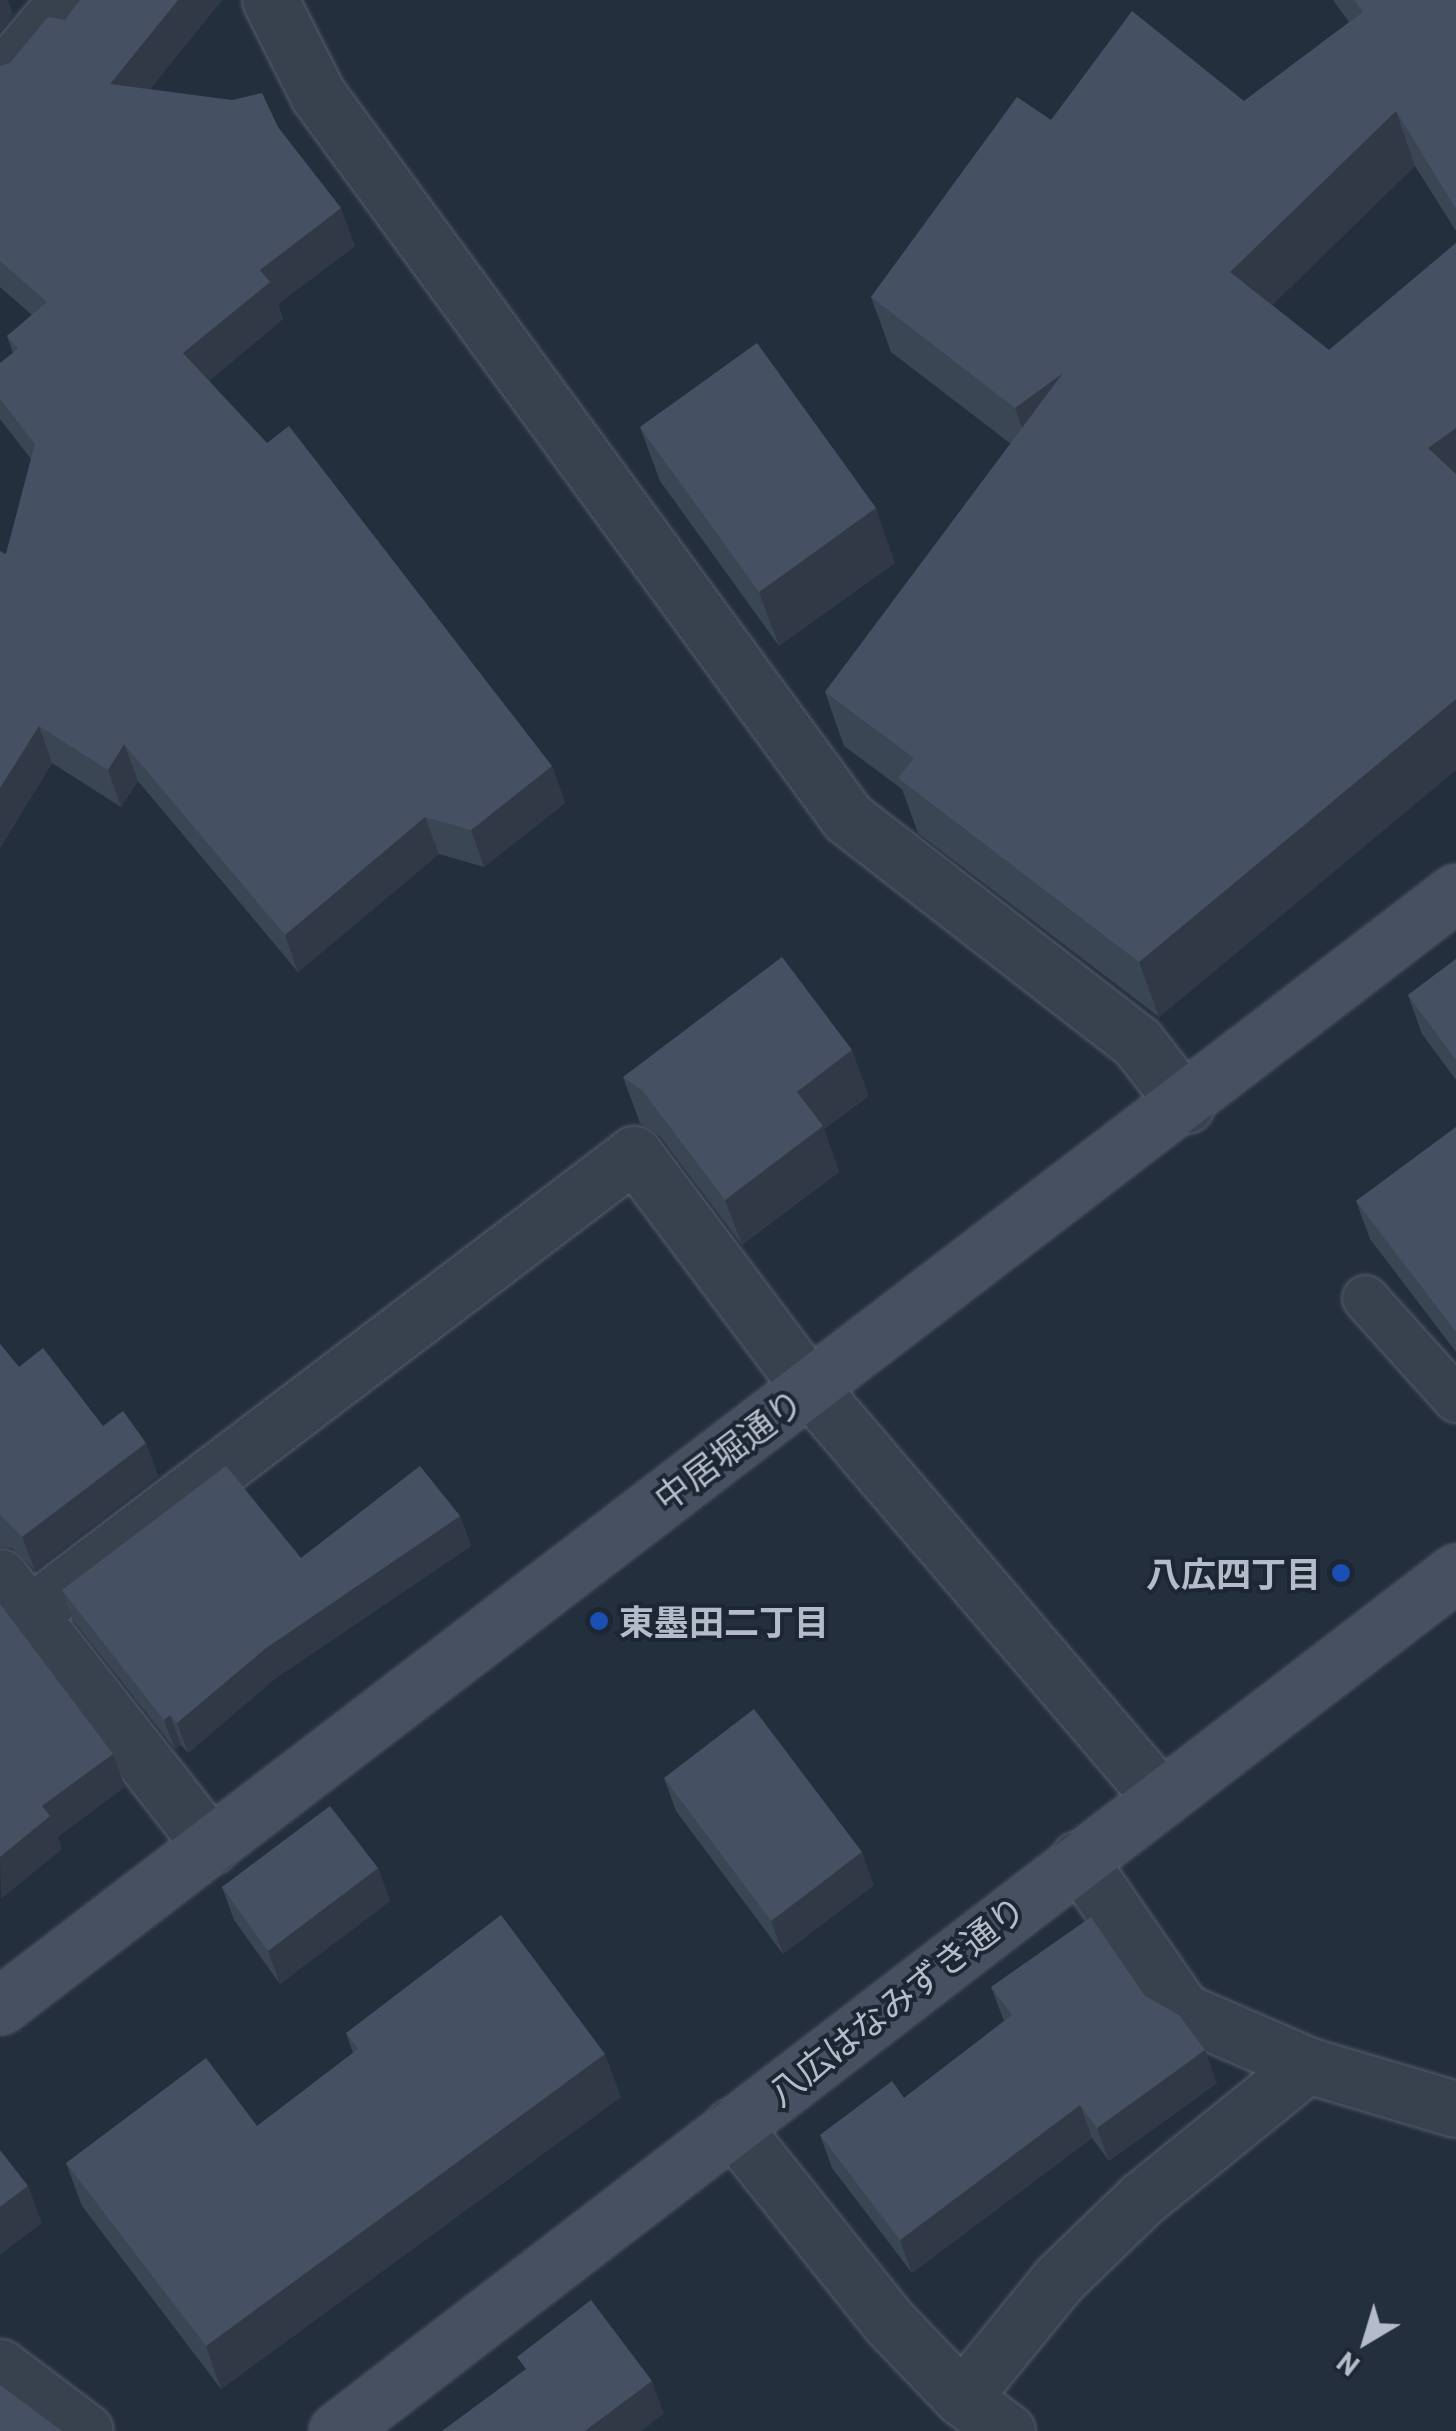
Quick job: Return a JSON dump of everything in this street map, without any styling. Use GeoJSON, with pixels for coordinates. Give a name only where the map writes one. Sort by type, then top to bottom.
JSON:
{"type":"FeatureCollection","features":[{"type":"Feature","properties":{"kind":"street"},"geometry":{"type":"LineString","coordinates":[[0,79],[67,0]]}},
{"type":"Feature","properties":{"kind":"street"},"geometry":{"type":"LineString","coordinates":[[270,0],[318,95],[848,818],[1136,1042],[1186,1105]]}},
{"type":"Feature","properties":{"kind":"street","name":"中居堀通り"},"geometry":{"type":"LineString","coordinates":[[0,2006],[809,1387],[1186,1105],[1456,892]]}},
{"type":"Feature","properties":{"kind":"street"},"geometry":{"type":"LineString","coordinates":[[211,1846],[14,1596],[634,1154],[809,1387],[1160,1796]]}},
{"type":"Feature","properties":{"kind":"street","name":"八広はなみずき通り"},"geometry":{"type":"LineString","coordinates":[[337,2431],[1078,1858],[1456,1572]]}},
{"type":"Feature","properties":{"kind":"street"},"geometry":{"type":"LineString","coordinates":[[1078,1858],[1184,2012],[1307,2065],[1456,2108]]}},
{"type":"Feature","properties":{"kind":"street"},"geometry":{"type":"LineString","coordinates":[[962,2398],[1101,2238],[1307,2065]]}},
{"type":"Feature","properties":{"kind":"street"},"geometry":{"type":"LineString","coordinates":[[732,2126],[889,2322],[962,2398],[1007,2431]]}},
{"type":"Feature","properties":{"kind":"street"},"geometry":{"type":"LineString","coordinates":[[0,2367],[85,2431]]}},
{"type":"Feature","properties":{"kind":"lane"},"geometry":{"type":"LineString","coordinates":[[1365,1298],[1456,1399]]}},
{"type":"Feature","properties":{"kind":"building"},"geometry":{"type":"Polygon","coordinates":[[[80,0],[178,0],[110,84],[232,100],[262,93],[278,127],[341,208],[260,270],[270,282],[183,353],[267,443],[289,426],[552,766],[471,830],[425,817],[285,935],[124,744],[108,770],[39,726],[0,788],[0,551],[6,554],[35,444],[0,399],[0,363],[18,349],[7,336],[47,302],[0,261],[0,66],[10,63],[48,17],[65,20],[80,0]]]}},
{"type":"Feature","properties":{"kind":"building"},"geometry":{"type":"Polygon","coordinates":[[[1354,0],[1456,0],[1456,209],[1396,111],[1230,272],[1329,350],[1456,243],[1456,428],[1428,448],[1456,474],[1456,699],[1139,962],[898,778],[914,758],[825,692],[1063,373],[1015,408],[871,297],[1017,97],[1051,120],[1132,11],[1244,101],[1363,12],[1354,0]]]}},
{"type":"Feature","properties":{"kind":"building"},"geometry":{"type":"Polygon","coordinates":[[[757,343],[876,508],[759,592],[640,427],[757,343]]]}},
{"type":"Feature","properties":{"kind":"building"},"geometry":{"type":"Polygon","coordinates":[[[782,957],[852,1050],[797,1092],[823,1126],[725,1200],[642,1090],[623,1077],[782,957]]]}},
{"type":"Feature","properties":{"kind":"building"},"geometry":{"type":"Polygon","coordinates":[[[1456,959],[1456,1060],[1408,995],[1456,959]]]}},
{"type":"Feature","properties":{"kind":"building"},"geometry":{"type":"Polygon","coordinates":[[[1456,1127],[1456,1332],[1356,1201],[1456,1127]]]}},
{"type":"Feature","properties":{"kind":"building"},"geometry":{"type":"Polygon","coordinates":[[[0,1344],[19,1367],[43,1348],[103,1426],[123,1411],[146,1443],[22,1537],[0,1515],[0,1344]]]}},
{"type":"Feature","properties":{"kind":"building"},"geometry":{"type":"Polygon","coordinates":[[[226,1466],[301,1558],[420,1466],[460,1516],[266,1648],[177,1723],[170,1715],[164,1720],[62,1590],[226,1466]]]}},
{"type":"Feature","properties":{"kind":"building"},"geometry":{"type":"Polygon","coordinates":[[[0,1604],[113,1754],[42,1806],[50,1816],[0,1857],[0,1604]]]}},
{"type":"Feature","properties":{"kind":"building"},"geometry":{"type":"Polygon","coordinates":[[[754,1709],[862,1852],[771,1921],[664,1778],[754,1709]]]}},
{"type":"Feature","properties":{"kind":"building"},"geometry":{"type":"Polygon","coordinates":[[[330,1806],[378,1868],[268,1951],[222,1887],[330,1806]]]}},
{"type":"Feature","properties":{"kind":"building"},"geometry":{"type":"Polygon","coordinates":[[[501,1915],[605,2054],[206,2346],[66,2163],[206,2058],[257,2126],[358,2049],[346,2033],[501,1915]]]}},
{"type":"Feature","properties":{"kind":"building"},"geometry":{"type":"Polygon","coordinates":[[[1091,1917],[1145,1996],[1179,2015],[1205,2050],[1097,2128],[1080,2105],[900,2240],[820,2135],[892,2081],[904,2098],[1012,2015],[991,1987],[1091,1917]]]}},
{"type":"Feature","properties":{"kind":"building"},"geometry":{"type":"Polygon","coordinates":[[[0,2150],[28,2186],[0,2207],[0,2150]]]}},
{"type":"Feature","properties":{"kind":"building"},"geometry":{"type":"Polygon","coordinates":[[[591,2300],[652,2381],[585,2431],[442,2431],[526,2369],[517,2357],[591,2300]]]}},
{"type":"Feature","properties":{"kind":"building"},"geometry":{"type":"Polygon","coordinates":[[[0,2385],[62,2431],[0,2431],[0,2385]]]}},
{"type":"Feature","properties":{"kind":"place","name":"八広四丁目"},"geometry":{"type":"Point","coordinates":[1341,1573]}},
{"type":"Feature","properties":{"kind":"place","name":"東墨田二丁目"},"geometry":{"type":"Point","coordinates":[599,1621]}}]}
